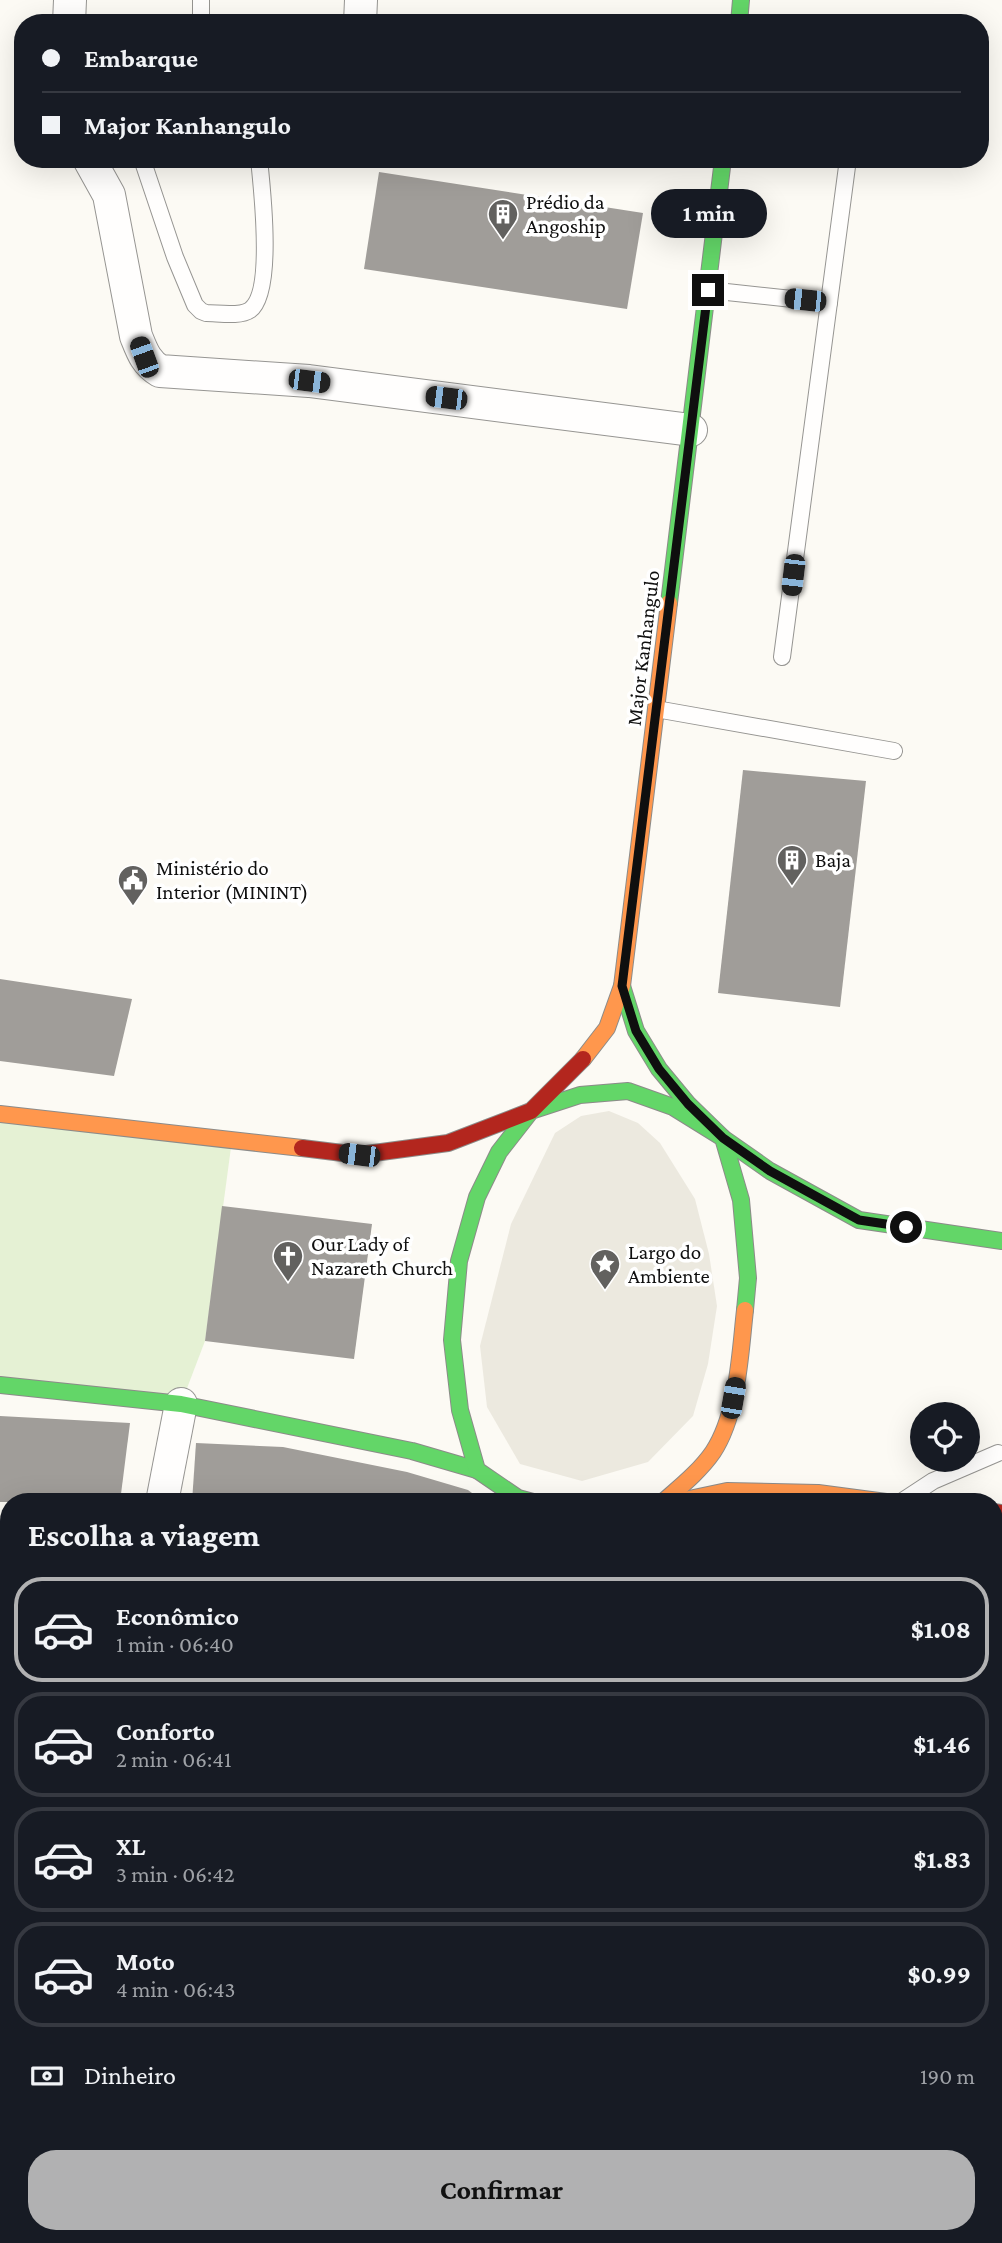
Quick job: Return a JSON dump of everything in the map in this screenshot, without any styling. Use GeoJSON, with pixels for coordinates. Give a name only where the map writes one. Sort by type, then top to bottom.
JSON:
{"type":"FeatureCollection","features":[{"type":"Feature","properties":{"kind":"main road","name":"Major Kanhangulo"},"geometry":{"type":"LineString","coordinates":[[477,1470],[460,1410],[452,1340],[460,1261],[477,1197],[499,1152],[531,1111],[579,1064],[607,1028],[622,986],[722,168]]}},
{"type":"Feature","properties":{"kind":"main road"},"geometry":{"type":"LineString","coordinates":[[622,986],[636,1031],[659,1069],[688,1104],[723,1138],[741,1200],[748,1278],[740,1357],[729,1418],[713,1452],[673,1493]]}},
{"type":"Feature","properties":{"kind":"main road"},"geometry":{"type":"LineString","coordinates":[[0,1114],[359,1155],[448,1143],[580,1095],[628,1091],[673,1107],[779,1176],[859,1220],[1002,1241]]}},
{"type":"Feature","properties":{"kind":"main road"},"geometry":{"type":"LineString","coordinates":[[0,1385],[181,1404],[412,1451],[477,1470],[512,1493]]}},
{"type":"Feature","properties":{"kind":"main road"},"geometry":{"type":"LineString","coordinates":[[718,1493],[818,1493]]}},
{"type":"Feature","properties":{"kind":"street"},"geometry":{"type":"LineString","coordinates":[[94,168],[109,195],[136,336],[144,357],[160,371],[309,381],[691,429]]}},
{"type":"Feature","properties":{"kind":"street"},"geometry":{"type":"LineString","coordinates":[[164,1493],[181,1404]]}},
{"type":"Feature","properties":{"kind":"lane"},"geometry":{"type":"LineString","coordinates":[[145,168],[175,257],[195,305],[206,313],[246,313],[258,299],[265,271],[260,168]]}},
{"type":"Feature","properties":{"kind":"lane"},"geometry":{"type":"LineString","coordinates":[[782,657],[847,168]]}},
{"type":"Feature","properties":{"kind":"lane"},"geometry":{"type":"LineString","coordinates":[[708,290],[829,303]]}},
{"type":"Feature","properties":{"kind":"lane"},"geometry":{"type":"LineString","coordinates":[[656,709],[894,751]]}},
{"type":"Feature","properties":{"kind":"lane"},"geometry":{"type":"LineString","coordinates":[[914,1493],[933,1480],[998,1452]]}},
{"type":"Feature","properties":{"kind":"green space"},"geometry":{"type":"Polygon","coordinates":[[[0,1114],[232,1140],[205,1341],[181,1404],[0,1385],[0,1114]]]}},
{"type":"Feature","properties":{"kind":"shaded area","name":"Largo do Ambiente"},"geometry":{"type":"Polygon","coordinates":[[[609,1111],[638,1123],[660,1143],[695,1199],[709,1254],[717,1306],[708,1364],[693,1416],[648,1462],[582,1481],[520,1464],[487,1407],[480,1346],[511,1224],[555,1133],[581,1116],[609,1111]]]}},
{"type":"Feature","properties":{"kind":"building","name":"Prédio da Angoship"},"geometry":{"type":"Polygon","coordinates":[[[379,172],[643,213],[627,309],[364,269],[379,172]]]}},
{"type":"Feature","properties":{"kind":"building","name":"Baja"},"geometry":{"type":"Polygon","coordinates":[[[743,770],[866,781],[840,1007],[718,993],[743,770]]]}},
{"type":"Feature","properties":{"kind":"building"},"geometry":{"type":"Polygon","coordinates":[[[0,979],[132,999],[114,1076],[0,1061],[0,979]]]}},
{"type":"Feature","properties":{"kind":"building","name":"Our Lady of Nazareth Church"},"geometry":{"type":"Polygon","coordinates":[[[222,1206],[372,1224],[354,1359],[205,1341],[222,1206]]]}},
{"type":"Feature","properties":{"kind":"building"},"geometry":{"type":"Polygon","coordinates":[[[0,1416],[130,1423],[121,1493],[0,1493],[0,1416]]]}},
{"type":"Feature","properties":{"kind":"building"},"geometry":{"type":"Polygon","coordinates":[[[196,1443],[283,1447],[407,1472],[472,1493],[193,1493],[196,1443]]]}},
{"type":"Feature","properties":{"kind":"traffic: fast"},"geometry":{"type":"LineString","coordinates":[[740,14],[741,0]]}},
{"type":"Feature","properties":{"kind":"traffic: fast"},"geometry":{"type":"LineString","coordinates":[[669,603],[722,168]]}},
{"type":"Feature","properties":{"kind":"traffic: fast"},"geometry":{"type":"LineString","coordinates":[[622,986],[636,1031],[659,1069],[688,1104],[723,1138],[770,1171],[859,1220],[1002,1241]]}},
{"type":"Feature","properties":{"kind":"traffic: fast"},"geometry":{"type":"LineString","coordinates":[[511,1493],[477,1470],[460,1410],[452,1340],[459,1261],[477,1197],[499,1152],[531,1111],[580,1095],[628,1091],[673,1107],[723,1138],[741,1200],[748,1278],[745,1310]]}},
{"type":"Feature","properties":{"kind":"traffic: fast"},"geometry":{"type":"LineString","coordinates":[[0,1385],[181,1404],[412,1451],[477,1470]]}},
{"type":"Feature","properties":{"kind":"traffic: slow"},"geometry":{"type":"LineString","coordinates":[[583,1059],[607,1028],[622,986],[669,603]]}},
{"type":"Feature","properties":{"kind":"traffic: slow"},"geometry":{"type":"LineString","coordinates":[[0,1114],[302,1148]]}},
{"type":"Feature","properties":{"kind":"traffic: slow"},"geometry":{"type":"LineString","coordinates":[[673,1493],[713,1452],[728,1420],[739,1364],[745,1310]]}},
{"type":"Feature","properties":{"kind":"traffic: slow"},"geometry":{"type":"LineString","coordinates":[[718,1493],[818,1493]]}},
{"type":"Feature","properties":{"kind":"traffic: jam"},"geometry":{"type":"LineString","coordinates":[[302,1148],[359,1155],[448,1143],[531,1111],[583,1059]]}},
{"type":"Feature","properties":{"kind":"place","name":"Prédio da Angoship"},"geometry":{"type":"Point","coordinates":[503,241]}},
{"type":"Feature","properties":{"kind":"place","name":"Baja"},"geometry":{"type":"Point","coordinates":[792,887]}},
{"type":"Feature","properties":{"kind":"place","name":"Ministério do Interior (MININT)"},"geometry":{"type":"Point","coordinates":[133,907]}},
{"type":"Feature","properties":{"kind":"place","name":"Our Lady of Nazareth Church"},"geometry":{"type":"Point","coordinates":[288,1283]}},
{"type":"Feature","properties":{"kind":"place","name":"Largo do Ambiente"},"geometry":{"type":"Point","coordinates":[605,1291]}},
{"type":"Feature","properties":{"kind":"route"},"geometry":{"type":"LineString","coordinates":[[708,290],[622,986],[636,1031],[659,1069],[688,1104],[723,1138],[770,1171],[859,1220],[906,1227]]}}]}
